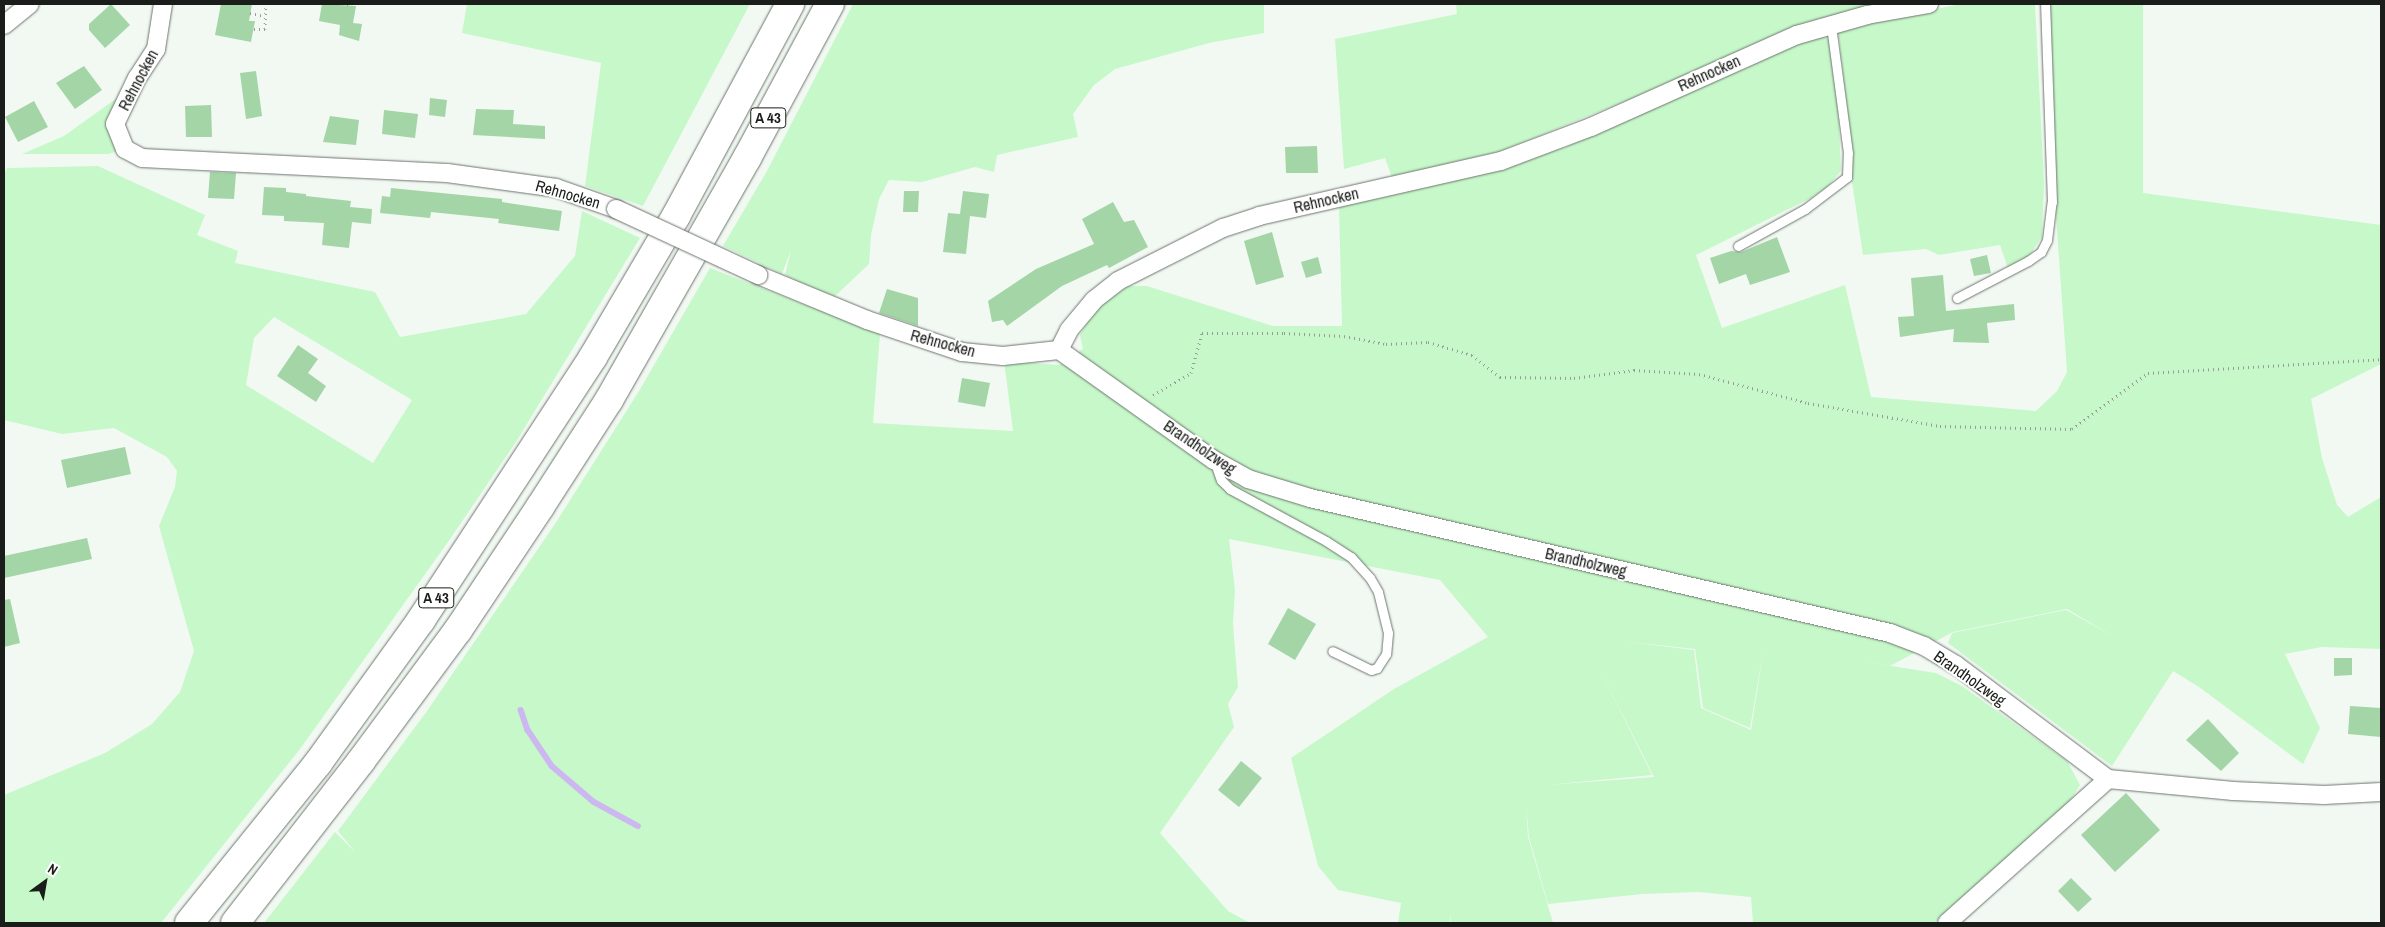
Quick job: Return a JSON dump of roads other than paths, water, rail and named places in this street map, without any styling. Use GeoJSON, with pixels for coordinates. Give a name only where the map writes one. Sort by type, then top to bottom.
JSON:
{"type":"FeatureCollection","features":[{"type":"Feature","properties":{"kind":"highway","name":"A 43"},"geometry":{"type":"LineString","coordinates":[[189,923],[318,763],[421,620],[593,357],[676,216],[790,4]]}},
{"type":"Feature","properties":{"kind":"highway","name":"A 43"},"geometry":{"type":"LineString","coordinates":[[235,923],[361,762],[458,630],[540,508],[618,384],[830,4]]}},
{"type":"Feature","properties":{"kind":"street"},"geometry":{"type":"LineString","coordinates":[[4,26],[30,4]]}},
{"type":"Feature","properties":{"kind":"street","name":"Rehnocken"},"geometry":{"type":"LineString","coordinates":[[163,4],[156,49],[137,78],[115,124],[125,149],[142,158],[446,173],[556,188],[616,209],[758,275],[867,320],[962,352],[1003,356],[1060,350],[1069,330],[1081,315],[1118,281],[1223,228],[1259,216],[1501,161],[1591,127],[1798,35],[1929,4]]}},
{"type":"Feature","properties":{"kind":"street","name":"Brandholzweg"},"geometry":{"type":"LineString","coordinates":[[1060,350],[1214,460],[1248,479],[1310,498],[1890,633],[1924,646],[1956,666],[2108,779]]}},
{"type":"Feature","properties":{"kind":"street"},"geometry":{"type":"LineString","coordinates":[[1947,923],[2108,779],[2233,791],[2324,795],[2381,792]]}},
{"type":"Feature","properties":{"kind":"lane"},"geometry":{"type":"LineString","coordinates":[[1957,298],[2028,261],[2040,252],[2047,240],[2052,202],[2045,4]]}},
{"type":"Feature","properties":{"kind":"lane"},"geometry":{"type":"LineString","coordinates":[[1738,246],[1805,209],[1847,177],[1848,154],[1831,26]]}},
{"type":"Feature","properties":{"kind":"lane"},"geometry":{"type":"LineString","coordinates":[[1214,460],[1221,480],[1230,489],[1326,541],[1351,557],[1370,578],[1378,592],[1388,633],[1386,654],[1377,668],[1370,670],[1332,651]]}},
{"type":"Feature","properties":{"kind":"waterway"},"geometry":{"type":"LineString","coordinates":[[521,710],[528,730],[552,766],[594,802],[638,826]]}}]}
